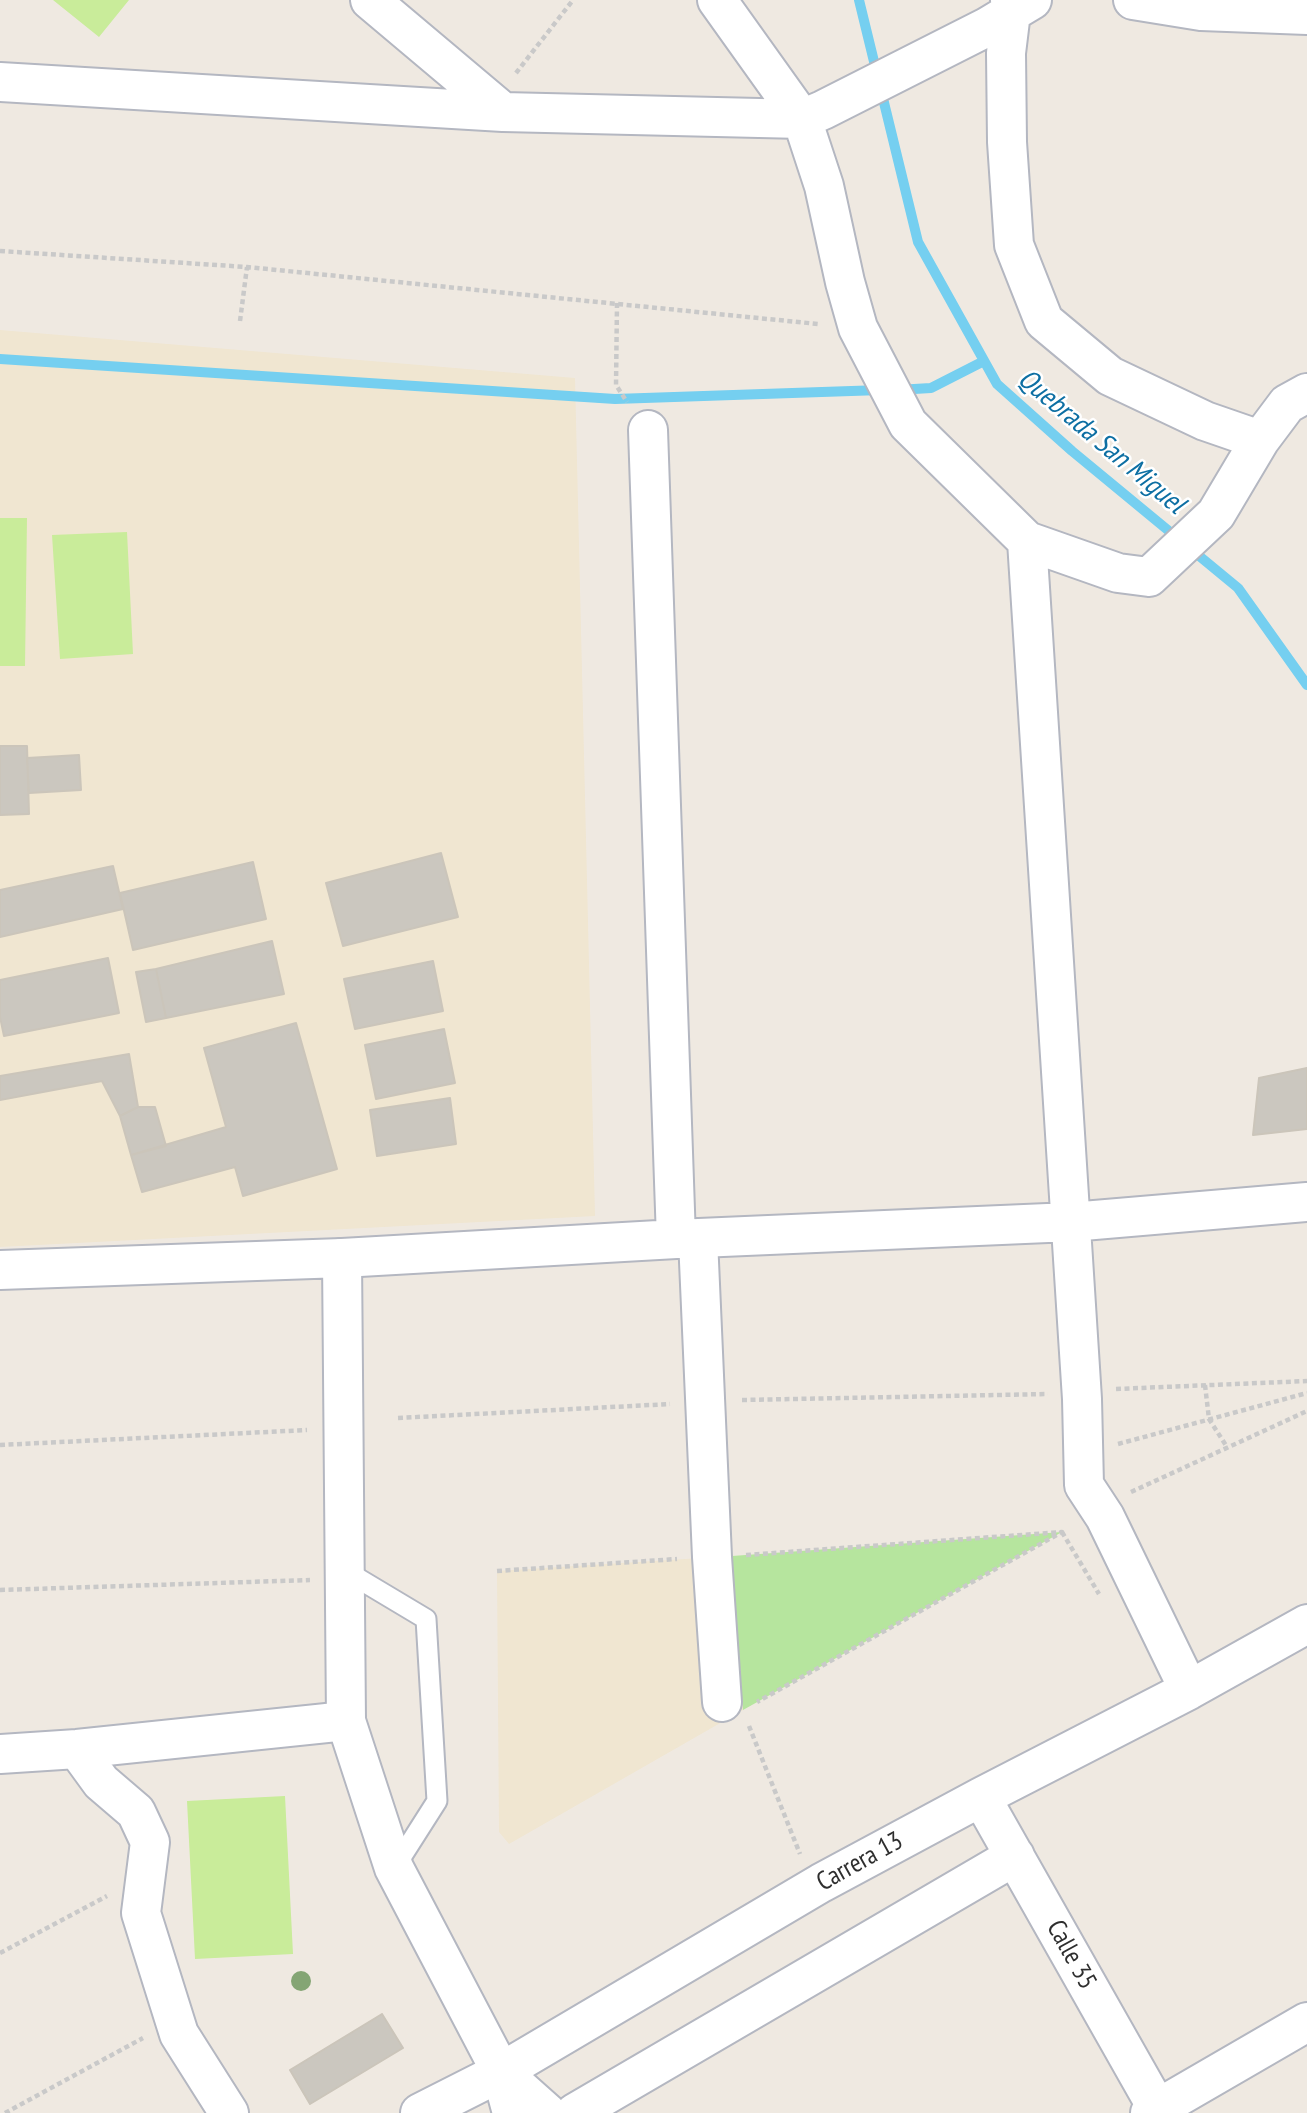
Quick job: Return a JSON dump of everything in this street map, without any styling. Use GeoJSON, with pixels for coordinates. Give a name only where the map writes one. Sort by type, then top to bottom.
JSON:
{"type":"FeatureCollection","features":[{"type":"Feature","properties":{"kind":"street"},"geometry":{"type":"LineString","coordinates":[[370,0],[503,112]]}},
{"type":"Feature","properties":{"kind":"street"},"geometry":{"type":"LineString","coordinates":[[718,0],[812,114],[824,186],[845,282],[861,333],[908,424],[1027,541],[1118,573],[1149,578],[1216,514],[1260,440],[1287,404],[1307,393]]}},
{"type":"Feature","properties":{"kind":"street"},"geometry":{"type":"LineString","coordinates":[[1133,0],[1201,10],[1307,15]]}},
{"type":"Feature","properties":{"kind":"street"},"geometry":{"type":"LineString","coordinates":[[0,82],[503,112],[812,114],[1010,10]]}},
{"type":"Feature","properties":{"kind":"street"},"geometry":{"type":"LineString","coordinates":[[1010,10],[1006,53],[1007,142],[1014,245],[1044,321],[1110,376],[1205,421],[1260,440]]}},
{"type":"Feature","properties":{"kind":"street"},"geometry":{"type":"LineString","coordinates":[[640,421],[687,1239],[705,1402],[712,1557],[741,1709]]}},
{"type":"Feature","properties":{"kind":"street"},"geometry":{"type":"LineString","coordinates":[[1027,541],[1082,1399],[1084,1485],[1105,1517],[1189,1690]]}},
{"type":"Feature","properties":{"kind":"street"},"geometry":{"type":"LineString","coordinates":[[0,1270],[342,1258],[1071,1222],[1307,1202]]}},
{"type":"Feature","properties":{"kind":"street"},"geometry":{"type":"LineString","coordinates":[[342,1258],[328,1575],[346,1721],[394,1868],[501,2072],[512,2113]]}},
{"type":"Feature","properties":{"kind":"street","name":"Carrera 13"},"geometry":{"type":"LineString","coordinates":[[421,2113],[501,2072],[821,1884],[981,1797],[1189,1690],[1307,1624]]}},
{"type":"Feature","properties":{"kind":"street"},"geometry":{"type":"LineString","coordinates":[[0,1754],[77,1749],[346,1721]]}},
{"type":"Feature","properties":{"kind":"street"},"geometry":{"type":"LineString","coordinates":[[77,1749],[101,1782],[136,1812],[150,1842],[141,1913],[179,2034],[229,2113]]}},
{"type":"Feature","properties":{"kind":"street","name":"Calle 35"},"geometry":{"type":"LineString","coordinates":[[981,1797],[1156,2112]]}},
{"type":"Feature","properties":{"kind":"street"},"geometry":{"type":"LineString","coordinates":[[576,2113],[1015,1856]]}},
{"type":"Feature","properties":{"kind":"street"},"geometry":{"type":"LineString","coordinates":[[1156,2112],[1307,2022]]}},
{"type":"Feature","properties":{"kind":"street"},"geometry":{"type":"LineString","coordinates":[[501,2072],[547,2113]]}},
{"type":"Feature","properties":{"kind":"lane"},"geometry":{"type":"LineString","coordinates":[[328,1575],[426,1619],[437,1801],[394,1868]]}},
{"type":"Feature","properties":{"kind":"path"},"geometry":{"type":"LineString","coordinates":[[516,72],[573,0]]}},
{"type":"Feature","properties":{"kind":"path"},"geometry":{"type":"LineString","coordinates":[[0,251],[247,267],[617,303],[861,333]]}},
{"type":"Feature","properties":{"kind":"path"},"geometry":{"type":"LineString","coordinates":[[240,321],[247,267]]}},
{"type":"Feature","properties":{"kind":"path"},"geometry":{"type":"LineString","coordinates":[[617,303],[616,385],[640,421]]}},
{"type":"Feature","properties":{"kind":"path"},"geometry":{"type":"LineString","coordinates":[[1112,1389],[1307,1381]]}},
{"type":"Feature","properties":{"kind":"path"},"geometry":{"type":"LineString","coordinates":[[1205,1385],[1209,1419],[1227,1447]]}},
{"type":"Feature","properties":{"kind":"path"},"geometry":{"type":"LineString","coordinates":[[1114,1445],[1307,1393]]}},
{"type":"Feature","properties":{"kind":"path"},"geometry":{"type":"LineString","coordinates":[[398,1418],[705,1402],[1055,1394]]}},
{"type":"Feature","properties":{"kind":"path"},"geometry":{"type":"LineString","coordinates":[[1130,1492],[1307,1411]]}},
{"type":"Feature","properties":{"kind":"path"},"geometry":{"type":"LineString","coordinates":[[0,1445],[309,1430]]}},
{"type":"Feature","properties":{"kind":"path"},"geometry":{"type":"LineString","coordinates":[[497,1571],[1062,1532]]}},
{"type":"Feature","properties":{"kind":"path"},"geometry":{"type":"LineString","coordinates":[[1062,1532],[1105,1604]]}},
{"type":"Feature","properties":{"kind":"path"},"geometry":{"type":"LineString","coordinates":[[803,1861],[741,1709],[1062,1532]]}},
{"type":"Feature","properties":{"kind":"path"},"geometry":{"type":"LineString","coordinates":[[0,1590],[328,1575]]}},
{"type":"Feature","properties":{"kind":"path"},"geometry":{"type":"LineString","coordinates":[[0,1953],[108,1895]]}},
{"type":"Feature","properties":{"kind":"path"},"geometry":{"type":"LineString","coordinates":[[5,2113],[146,2037]]}},
{"type":"Feature","properties":{"kind":"shaded area"},"geometry":{"type":"Polygon","coordinates":[[[0,330],[575,378],[595,1216],[0,1247],[0,330]]]}},
{"type":"Feature","properties":{"kind":"shaded area"},"geometry":{"type":"Polygon","coordinates":[[[732,1556],[743,1710],[509,1844],[499,1832],[497,1571],[732,1556]]]}},
{"type":"Feature","properties":{"kind":"green space"},"geometry":{"type":"Polygon","coordinates":[[[53,0],[129,0],[99,37],[53,0]]]}},
{"type":"Feature","properties":{"kind":"green space"},"geometry":{"type":"Polygon","coordinates":[[[0,518],[27,518],[25,666],[0,666],[0,518]]]}},
{"type":"Feature","properties":{"kind":"green space"},"geometry":{"type":"Polygon","coordinates":[[[127,532],[133,654],[60,659],[52,535],[127,532]]]}},
{"type":"Feature","properties":{"kind":"green space"},"geometry":{"type":"Polygon","coordinates":[[[1062,1532],[743,1710],[732,1556],[1062,1532]]]}},
{"type":"Feature","properties":{"kind":"green space"},"geometry":{"type":"Polygon","coordinates":[[[285,1796],[293,1954],[195,1959],[187,1801],[285,1796]]]}},
{"type":"Feature","properties":{"kind":"building"},"geometry":{"type":"Polygon","coordinates":[[[0,746],[27,746],[29,814],[0,815],[0,746]]]}},
{"type":"Feature","properties":{"kind":"building"},"geometry":{"type":"Polygon","coordinates":[[[79,755],[81,790],[29,793],[27,758],[79,755]]]}},
{"type":"Feature","properties":{"kind":"building"},"geometry":{"type":"Polygon","coordinates":[[[441,853],[458,917],[343,946],[326,883],[441,853]]]}},
{"type":"Feature","properties":{"kind":"building"},"geometry":{"type":"Polygon","coordinates":[[[253,862],[266,919],[133,950],[120,893],[253,862]]]}},
{"type":"Feature","properties":{"kind":"building"},"geometry":{"type":"Polygon","coordinates":[[[113,866],[123,909],[0,937],[0,890],[113,866]]]}},
{"type":"Feature","properties":{"kind":"building"},"geometry":{"type":"Polygon","coordinates":[[[272,941],[284,994],[166,1018],[156,969],[272,941]]]}},
{"type":"Feature","properties":{"kind":"building"},"geometry":{"type":"Polygon","coordinates":[[[108,958],[119,1013],[4,1036],[0,1017],[0,980],[108,958]]]}},
{"type":"Feature","properties":{"kind":"building"},"geometry":{"type":"Polygon","coordinates":[[[433,961],[443,1011],[355,1029],[344,979],[433,961]]]}},
{"type":"Feature","properties":{"kind":"building"},"geometry":{"type":"Polygon","coordinates":[[[156,969],[166,1018],[146,1022],[136,972],[156,969]]]}},
{"type":"Feature","properties":{"kind":"building"},"geometry":{"type":"Polygon","coordinates":[[[296,1023],[337,1169],[243,1196],[235,1167],[142,1192],[131,1155],[226,1127],[204,1048],[296,1023]]]}},
{"type":"Feature","properties":{"kind":"building"},"geometry":{"type":"Polygon","coordinates":[[[444,1029],[455,1083],[376,1099],[365,1045],[444,1029]]]}},
{"type":"Feature","properties":{"kind":"building"},"geometry":{"type":"Polygon","coordinates":[[[129,1054],[138,1107],[120,1116],[102,1081],[0,1100],[0,1076],[129,1054]]]}},
{"type":"Feature","properties":{"kind":"building"},"geometry":{"type":"Polygon","coordinates":[[[1307,1068],[1307,1129],[1253,1135],[1259,1078],[1307,1068]]]}},
{"type":"Feature","properties":{"kind":"building"},"geometry":{"type":"Polygon","coordinates":[[[450,1098],[456,1144],[377,1156],[370,1110],[450,1098]]]}},
{"type":"Feature","properties":{"kind":"building"},"geometry":{"type":"Polygon","coordinates":[[[138,1107],[155,1107],[166,1146],[131,1155],[120,1116],[138,1107]]]}},
{"type":"Feature","properties":{"kind":"building"},"geometry":{"type":"Polygon","coordinates":[[[382,2014],[403,2048],[310,2104],[290,2070],[382,2014]]]}},
{"type":"Feature","properties":{"kind":"waterway","name":"Quebrada San Miguel"},"geometry":{"type":"LineString","coordinates":[[859,0],[918,242],[997,384],[1072,451],[1238,588],[1307,685]]}},
{"type":"Feature","properties":{"kind":"waterway"},"geometry":{"type":"LineString","coordinates":[[0,359],[615,399],[881,390]]}},
{"type":"Feature","properties":{"kind":"waterway"},"geometry":{"type":"LineString","coordinates":[[897,390],[931,388],[984,361]]}}]}
